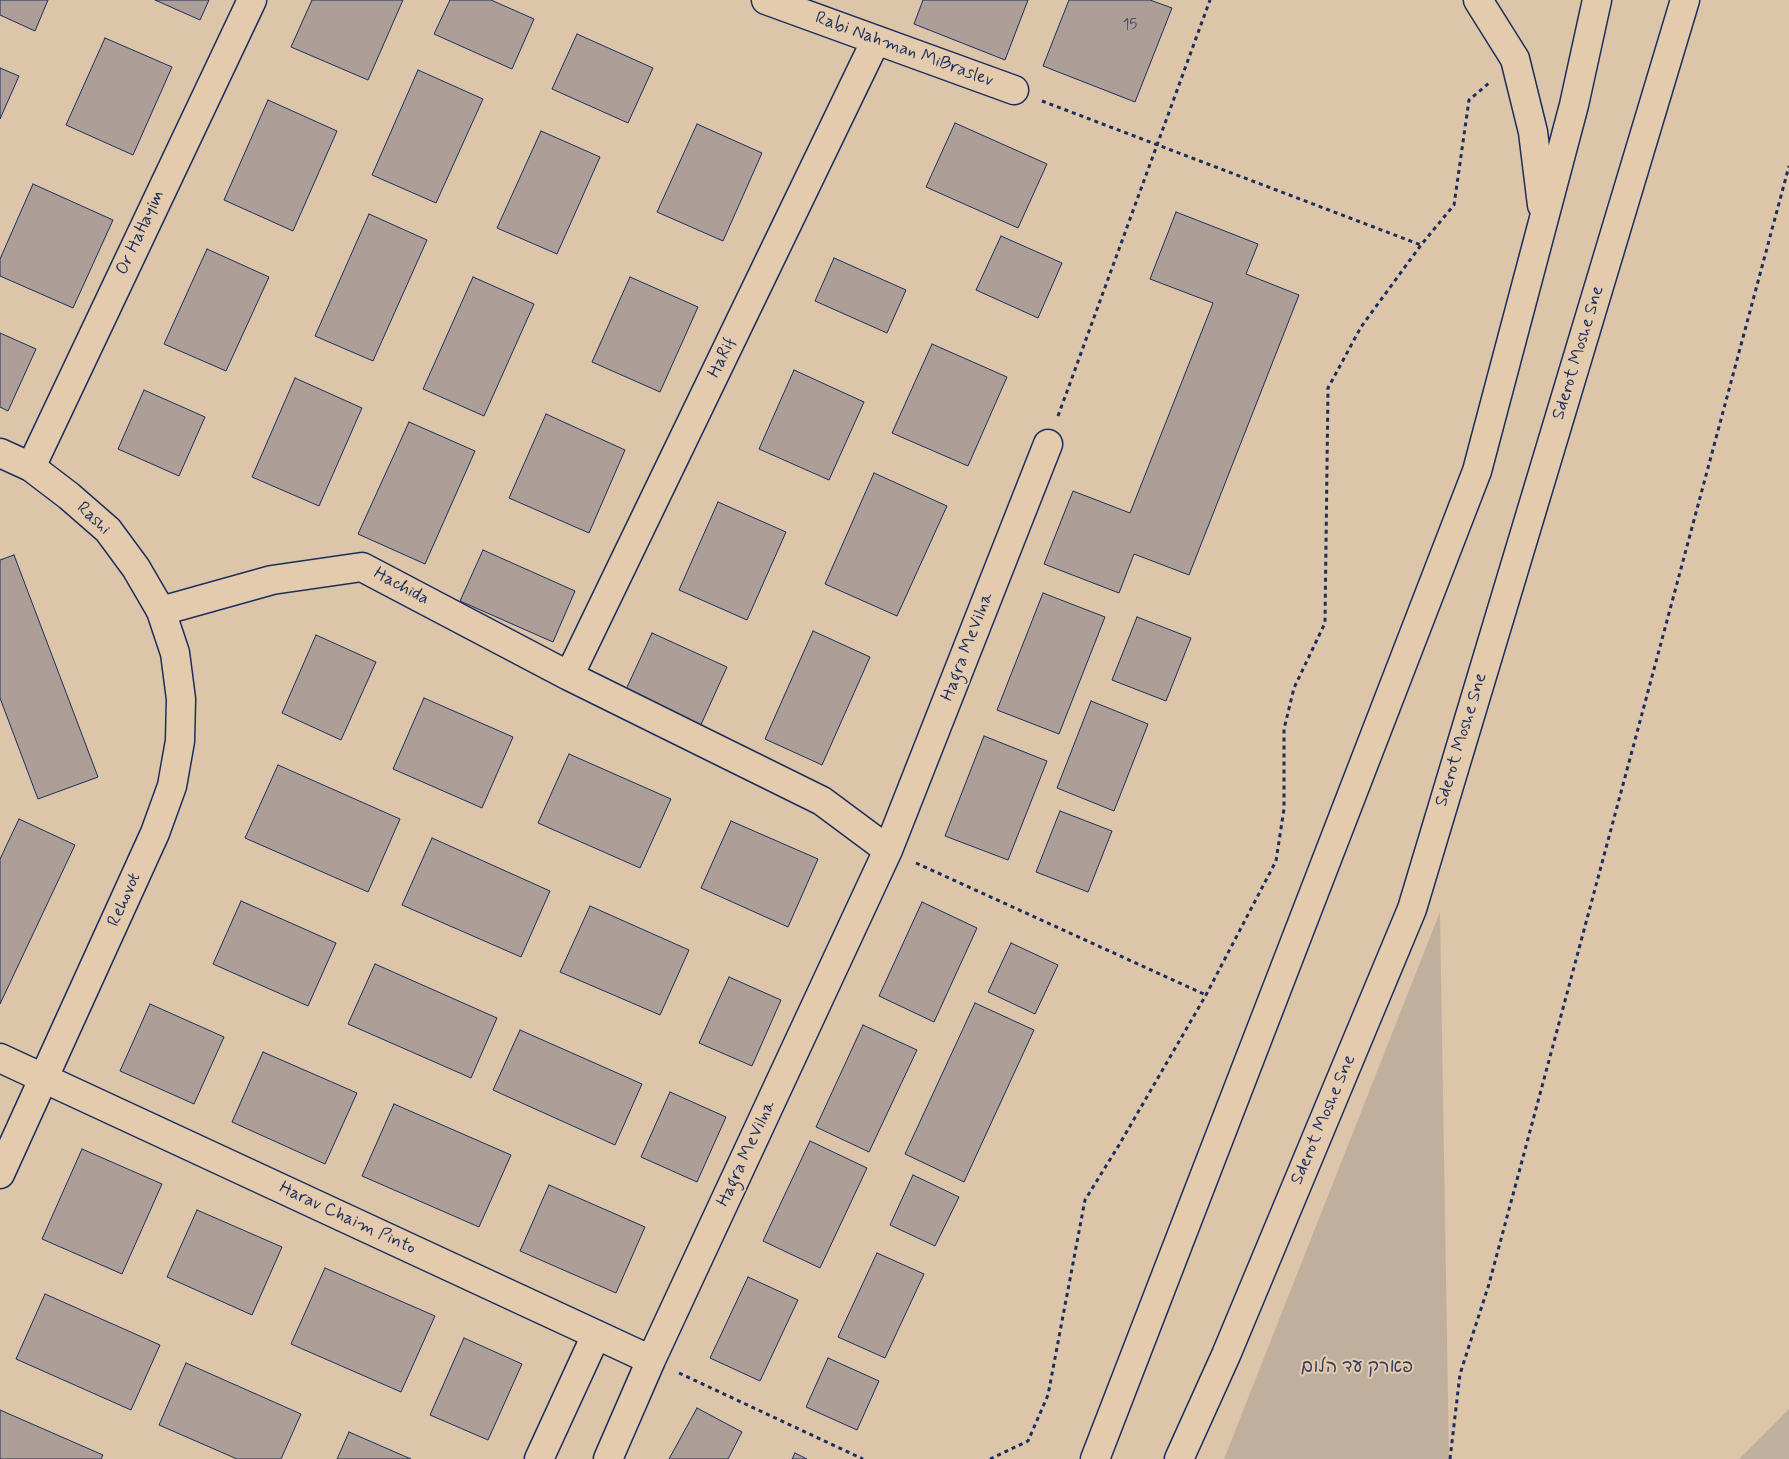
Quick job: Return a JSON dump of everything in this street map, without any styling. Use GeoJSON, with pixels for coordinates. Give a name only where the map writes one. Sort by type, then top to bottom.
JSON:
{"type":"FeatureCollection","features":[{"type":"Feature","properties":{"kind":"street","name":"Or HaHayim"},"geometry":{"type":"LineString","coordinates":[[31,467],[252,0]]}},
{"type":"Feature","properties":{"kind":"street","name":"Rabi Nahman MiBraslev"},"geometry":{"type":"LineString","coordinates":[[766,0],[1014,90]]}},
{"type":"Feature","properties":{"kind":"street"},"geometry":{"type":"LineString","coordinates":[[1478,0],[1515,59],[1533,132],[1544,221]]}},
{"type":"Feature","properties":{"kind":"street"},"geometry":{"type":"LineString","coordinates":[[1095,1459],[1477,471],[1574,105],[1597,0]]}},
{"type":"Feature","properties":{"kind":"street","name":"Sderot Moshe Sne"},"geometry":{"type":"LineString","coordinates":[[1179,1459],[1230,1346],[1412,909],[1685,0]]}},
{"type":"Feature","properties":{"kind":"street","name":"HaRif"},"geometry":{"type":"LineString","coordinates":[[569,676],[876,40]]}},
{"type":"Feature","properties":{"kind":"street","name":"Hagra MeVilna"},"geometry":{"type":"LineString","coordinates":[[608,1459],[651,1360],[888,850],[1048,444]]}},
{"type":"Feature","properties":{"kind":"street","name":"Rashi"},"geometry":{"type":"LineString","coordinates":[[0,453],[31,467],[69,496],[108,530],[136,568],[161,610]]}},
{"type":"Feature","properties":{"kind":"street","name":"Hachida"},"geometry":{"type":"LineString","coordinates":[[161,610],[272,580],[362,567],[569,676]]}},
{"type":"Feature","properties":{"kind":"street","name":"Rehovot"},"geometry":{"type":"LineString","coordinates":[[0,1174],[155,833],[172,786],[180,741],[181,699],[175,653],[161,610]]}},
{"type":"Feature","properties":{"kind":"street"},"geometry":{"type":"LineString","coordinates":[[569,676],[822,801],[888,850]]}},
{"type":"Feature","properties":{"kind":"street","name":"Harav Chaim Pinto"},"geometry":{"type":"LineString","coordinates":[[0,1058],[651,1360]]}},
{"type":"Feature","properties":{"kind":"street"},"geometry":{"type":"LineString","coordinates":[[539,1459],[596,1335]]}},
{"type":"Feature","properties":{"kind":"path"},"geometry":{"type":"LineString","coordinates":[[1048,444],[1210,0]]}},
{"type":"Feature","properties":{"kind":"path"},"geometry":{"type":"LineString","coordinates":[[990,1459],[1028,1441],[1048,1395],[1085,1200],[1206,995],[1276,861],[1284,809],[1284,729],[1294,688],[1325,623],[1328,388],[1361,327],[1454,204],[1469,100],[1515,59]]}},
{"type":"Feature","properties":{"kind":"path"},"geometry":{"type":"LineString","coordinates":[[1014,90],[1421,246]]}},
{"type":"Feature","properties":{"kind":"path"},"geometry":{"type":"LineString","coordinates":[[1450,1459],[1460,1374],[1492,1274],[1789,166]]}},
{"type":"Feature","properties":{"kind":"path"},"geometry":{"type":"LineString","coordinates":[[888,850],[1206,995]]}},
{"type":"Feature","properties":{"kind":"path"},"geometry":{"type":"LineString","coordinates":[[651,1360],[863,1459]]}},
{"type":"Feature","properties":{"kind":"green space","name":"פארק עד הלום"},"geometry":{"type":"Polygon","coordinates":[[[1440,912],[1449,1459],[1224,1459],[1440,912]]]}},
{"type":"Feature","properties":{"kind":"green space"},"geometry":{"type":"Polygon","coordinates":[[[1789,1409],[1789,1459],[1739,1459],[1789,1409]]]}},
{"type":"Feature","properties":{"kind":"building"},"geometry":{"type":"Polygon","coordinates":[[[0,0],[48,0],[35,31],[0,15],[0,0]]]}},
{"type":"Feature","properties":{"kind":"building"},"geometry":{"type":"Polygon","coordinates":[[[155,0],[209,0],[200,20],[155,0]]]}},
{"type":"Feature","properties":{"kind":"building"},"geometry":{"type":"Polygon","coordinates":[[[312,0],[403,0],[368,80],[291,47],[312,0]]]}},
{"type":"Feature","properties":{"kind":"building"},"geometry":{"type":"Polygon","coordinates":[[[450,0],[491,0],[534,19],[512,69],[434,34],[450,0]]]}},
{"type":"Feature","properties":{"kind":"building"},"geometry":{"type":"Polygon","coordinates":[[[923,0],[1028,0],[1005,60],[914,24],[923,0]]]}},
{"type":"Feature","properties":{"kind":"building"},"geometry":{"type":"Polygon","coordinates":[[[1069,0],[1150,0],[1172,8],[1135,102],[1043,66],[1069,0]]]}},
{"type":"Feature","properties":{"kind":"building"},"geometry":{"type":"Polygon","coordinates":[[[577,34],[653,68],[628,123],[552,89],[577,34]]]}},
{"type":"Feature","properties":{"kind":"building"},"geometry":{"type":"Polygon","coordinates":[[[105,38],[172,67],[133,155],[66,125],[105,38]]]}},
{"type":"Feature","properties":{"kind":"building"},"geometry":{"type":"Polygon","coordinates":[[[0,68],[19,76],[0,119],[0,68]]]}},
{"type":"Feature","properties":{"kind":"building"},"geometry":{"type":"Polygon","coordinates":[[[418,70],[483,99],[436,203],[372,175],[418,70]]]}},
{"type":"Feature","properties":{"kind":"building"},"geometry":{"type":"Polygon","coordinates":[[[268,100],[337,131],[293,231],[224,200],[268,100]]]}},
{"type":"Feature","properties":{"kind":"building"},"geometry":{"type":"Polygon","coordinates":[[[955,123],[1047,164],[1018,228],[926,187],[955,123]]]}},
{"type":"Feature","properties":{"kind":"building"},"geometry":{"type":"Polygon","coordinates":[[[697,124],[762,153],[723,241],[657,212],[697,124]]]}},
{"type":"Feature","properties":{"kind":"building"},"geometry":{"type":"Polygon","coordinates":[[[541,131],[600,157],[557,254],[497,228],[541,131]]]}},
{"type":"Feature","properties":{"kind":"building"},"geometry":{"type":"Polygon","coordinates":[[[33,184],[113,220],[73,308],[0,276],[0,259],[33,184]]]}},
{"type":"Feature","properties":{"kind":"building"},"geometry":{"type":"Polygon","coordinates":[[[1176,212],[1258,244],[1246,274],[1299,295],[1189,575],[1134,554],[1119,593],[1044,564],[1073,491],[1130,513],[1213,303],[1150,279],[1176,212]]]}},
{"type":"Feature","properties":{"kind":"building"},"geometry":{"type":"Polygon","coordinates":[[[369,214],[427,240],[373,361],[315,336],[369,214]]]}},
{"type":"Feature","properties":{"kind":"building"},"geometry":{"type":"Polygon","coordinates":[[[1001,236],[1062,263],[1038,318],[976,290],[1001,236]]]}},
{"type":"Feature","properties":{"kind":"building"},"geometry":{"type":"Polygon","coordinates":[[[207,249],[269,277],[226,371],[164,344],[207,249]]]}},
{"type":"Feature","properties":{"kind":"building"},"geometry":{"type":"Polygon","coordinates":[[[834,258],[906,290],[887,333],[815,301],[834,258]]]}},
{"type":"Feature","properties":{"kind":"building"},"geometry":{"type":"Polygon","coordinates":[[[473,277],[534,304],[484,416],[423,389],[473,277]]]}},
{"type":"Feature","properties":{"kind":"building"},"geometry":{"type":"Polygon","coordinates":[[[630,277],[698,307],[660,392],[592,362],[630,277]]]}},
{"type":"Feature","properties":{"kind":"building"},"geometry":{"type":"Polygon","coordinates":[[[0,333],[36,349],[8,411],[0,407],[0,333]]]}},
{"type":"Feature","properties":{"kind":"building"},"geometry":{"type":"Polygon","coordinates":[[[932,344],[1007,377],[968,466],[892,433],[932,344]]]}},
{"type":"Feature","properties":{"kind":"building"},"geometry":{"type":"Polygon","coordinates":[[[794,370],[864,402],[829,480],[759,449],[794,370]]]}},
{"type":"Feature","properties":{"kind":"building"},"geometry":{"type":"Polygon","coordinates":[[[295,378],[362,408],[319,506],[252,477],[295,378]]]}},
{"type":"Feature","properties":{"kind":"building"},"geometry":{"type":"Polygon","coordinates":[[[144,390],[205,417],[179,476],[118,449],[144,390]]]}},
{"type":"Feature","properties":{"kind":"building"},"geometry":{"type":"Polygon","coordinates":[[[546,414],[625,450],[589,533],[509,498],[546,414]]]}},
{"type":"Feature","properties":{"kind":"building"},"geometry":{"type":"Polygon","coordinates":[[[409,422],[475,451],[425,564],[358,534],[409,422]]]}},
{"type":"Feature","properties":{"kind":"building"},"geometry":{"type":"Polygon","coordinates":[[[874,473],[947,506],[897,616],[825,584],[874,473]]]}},
{"type":"Feature","properties":{"kind":"building"},"geometry":{"type":"Polygon","coordinates":[[[718,502],[786,532],[747,620],[679,590],[718,502]]]}},
{"type":"Feature","properties":{"kind":"building"},"geometry":{"type":"Polygon","coordinates":[[[483,550],[575,591],[553,642],[460,601],[483,550]]]}},
{"type":"Feature","properties":{"kind":"building"},"geometry":{"type":"Polygon","coordinates":[[[14,555],[98,777],[38,799],[0,698],[0,560],[14,555]]]}},
{"type":"Feature","properties":{"kind":"building"},"geometry":{"type":"Polygon","coordinates":[[[1043,593],[1105,617],[1059,734],[997,710],[1043,593]]]}},
{"type":"Feature","properties":{"kind":"building"},"geometry":{"type":"Polygon","coordinates":[[[1137,617],[1191,638],[1166,701],[1112,680],[1137,617]]]}},
{"type":"Feature","properties":{"kind":"building"},"geometry":{"type":"Polygon","coordinates":[[[813,631],[870,657],[822,765],[765,739],[813,631]]]}},
{"type":"Feature","properties":{"kind":"building"},"geometry":{"type":"Polygon","coordinates":[[[652,633],[727,667],[699,729],[623,696],[652,633]]]}},
{"type":"Feature","properties":{"kind":"building"},"geometry":{"type":"Polygon","coordinates":[[[316,635],[376,662],[341,740],[282,713],[316,635]]]}},
{"type":"Feature","properties":{"kind":"building"},"geometry":{"type":"Polygon","coordinates":[[[424,698],[513,737],[482,808],[393,769],[424,698]]]}},
{"type":"Feature","properties":{"kind":"building"},"geometry":{"type":"Polygon","coordinates":[[[1091,701],[1148,724],[1114,811],[1057,788],[1091,701]]]}},
{"type":"Feature","properties":{"kind":"building"},"geometry":{"type":"Polygon","coordinates":[[[984,736],[1047,761],[1008,860],[945,836],[984,736]]]}},
{"type":"Feature","properties":{"kind":"building"},"geometry":{"type":"Polygon","coordinates":[[[569,754],[671,799],[640,868],[538,823],[569,754]]]}},
{"type":"Feature","properties":{"kind":"building"},"geometry":{"type":"Polygon","coordinates":[[[278,765],[400,819],[368,892],[245,838],[278,765]]]}},
{"type":"Feature","properties":{"kind":"building"},"geometry":{"type":"Polygon","coordinates":[[[1060,811],[1112,831],[1088,892],[1036,872],[1060,811]]]}},
{"type":"Feature","properties":{"kind":"building"},"geometry":{"type":"Polygon","coordinates":[[[19,819],[75,845],[0,1004],[0,859],[19,819]]]}},
{"type":"Feature","properties":{"kind":"building"},"geometry":{"type":"Polygon","coordinates":[[[731,821],[818,859],[788,927],[701,888],[731,821]]]}},
{"type":"Feature","properties":{"kind":"building"},"geometry":{"type":"Polygon","coordinates":[[[432,838],[550,891],[521,957],[402,905],[432,838]]]}},
{"type":"Feature","properties":{"kind":"building"},"geometry":{"type":"Polygon","coordinates":[[[241,901],[336,943],[308,1006],[213,964],[241,901]]]}},
{"type":"Feature","properties":{"kind":"building"},"geometry":{"type":"Polygon","coordinates":[[[922,902],[977,928],[934,1022],[879,996],[922,902]]]}},
{"type":"Feature","properties":{"kind":"building"},"geometry":{"type":"Polygon","coordinates":[[[590,906],[689,950],[660,1015],[560,972],[590,906]]]}},
{"type":"Feature","properties":{"kind":"building"},"geometry":{"type":"Polygon","coordinates":[[[1011,943],[1058,965],[1035,1014],[988,992],[1011,943]]]}},
{"type":"Feature","properties":{"kind":"building"},"geometry":{"type":"Polygon","coordinates":[[[375,964],[497,1018],[471,1078],[348,1024],[375,964]]]}},
{"type":"Feature","properties":{"kind":"building"},"geometry":{"type":"Polygon","coordinates":[[[729,977],[781,1000],[752,1066],[699,1043],[729,977]]]}},
{"type":"Feature","properties":{"kind":"building"},"geometry":{"type":"Polygon","coordinates":[[[975,1003],[1034,1030],[964,1182],[905,1154],[975,1003]]]}},
{"type":"Feature","properties":{"kind":"building"},"geometry":{"type":"Polygon","coordinates":[[[150,1004],[224,1037],[194,1104],[120,1071],[150,1004]]]}},
{"type":"Feature","properties":{"kind":"building"},"geometry":{"type":"Polygon","coordinates":[[[863,1025],[917,1050],[869,1152],[816,1127],[863,1025]]]}},
{"type":"Feature","properties":{"kind":"building"},"geometry":{"type":"Polygon","coordinates":[[[520,1030],[642,1084],[615,1145],[493,1090],[520,1030]]]}},
{"type":"Feature","properties":{"kind":"building"},"geometry":{"type":"Polygon","coordinates":[[[263,1052],[357,1093],[325,1164],[232,1122],[263,1052]]]}},
{"type":"Feature","properties":{"kind":"building"},"geometry":{"type":"Polygon","coordinates":[[[670,1092],[726,1117],[697,1182],[641,1157],[670,1092]]]}},
{"type":"Feature","properties":{"kind":"building"},"geometry":{"type":"Polygon","coordinates":[[[394,1104],[511,1155],[479,1227],[362,1176],[394,1104]]]}},
{"type":"Feature","properties":{"kind":"building"},"geometry":{"type":"Polygon","coordinates":[[[810,1141],[867,1168],[820,1268],[763,1241],[810,1141]]]}},
{"type":"Feature","properties":{"kind":"building"},"geometry":{"type":"Polygon","coordinates":[[[82,1149],[162,1184],[122,1274],[42,1239],[82,1149]]]}},
{"type":"Feature","properties":{"kind":"building"},"geometry":{"type":"Polygon","coordinates":[[[913,1175],[959,1197],[935,1246],[890,1225],[913,1175]]]}},
{"type":"Feature","properties":{"kind":"building"},"geometry":{"type":"Polygon","coordinates":[[[549,1185],[645,1227],[616,1293],[520,1251],[549,1185]]]}},
{"type":"Feature","properties":{"kind":"building"},"geometry":{"type":"Polygon","coordinates":[[[197,1210],[282,1247],[252,1315],[167,1277],[197,1210]]]}},
{"type":"Feature","properties":{"kind":"building"},"geometry":{"type":"Polygon","coordinates":[[[877,1253],[924,1274],[885,1358],[838,1337],[877,1253]]]}},
{"type":"Feature","properties":{"kind":"building"},"geometry":{"type":"Polygon","coordinates":[[[325,1268],[435,1316],[401,1392],[291,1344],[325,1268]]]}},
{"type":"Feature","properties":{"kind":"building"},"geometry":{"type":"Polygon","coordinates":[[[748,1277],[798,1300],[760,1381],[710,1358],[748,1277]]]}},
{"type":"Feature","properties":{"kind":"building"},"geometry":{"type":"Polygon","coordinates":[[[45,1294],[160,1345],[131,1410],[16,1359],[45,1294]]]}},
{"type":"Feature","properties":{"kind":"building"},"geometry":{"type":"Polygon","coordinates":[[[464,1338],[522,1364],[488,1440],[430,1415],[464,1338]]]}},
{"type":"Feature","properties":{"kind":"building"},"geometry":{"type":"Polygon","coordinates":[[[828,1358],[879,1381],[857,1430],[806,1407],[828,1358]]]}},
{"type":"Feature","properties":{"kind":"building"},"geometry":{"type":"Polygon","coordinates":[[[186,1363],[301,1414],[281,1459],[237,1459],[159,1425],[186,1363]]]}},
{"type":"Feature","properties":{"kind":"building"},"geometry":{"type":"Polygon","coordinates":[[[697,1408],[742,1432],[728,1459],[669,1459],[697,1408]]]}},
{"type":"Feature","properties":{"kind":"building"},"geometry":{"type":"Polygon","coordinates":[[[0,1410],[103,1455],[101,1459],[0,1459],[0,1410]]]}},
{"type":"Feature","properties":{"kind":"building"},"geometry":{"type":"Polygon","coordinates":[[[349,1432],[411,1459],[337,1459],[349,1432]]]}},
{"type":"Feature","properties":{"kind":"building"},"geometry":{"type":"Polygon","coordinates":[[[795,1453],[807,1459],[792,1459],[795,1453]]]}}]}
